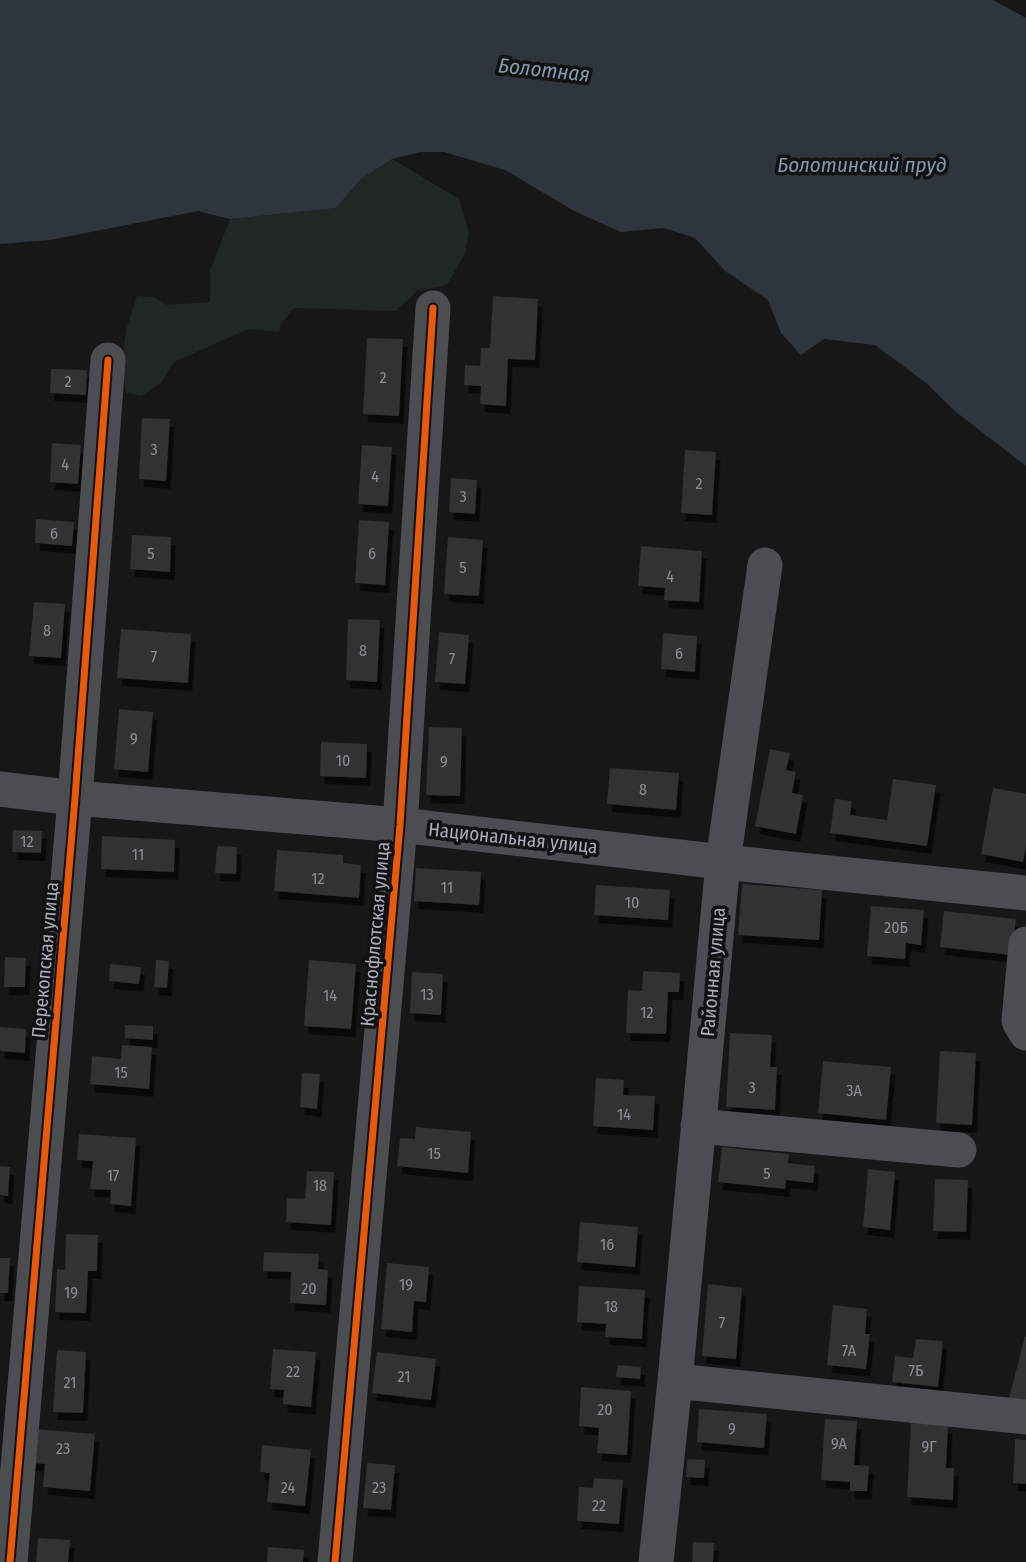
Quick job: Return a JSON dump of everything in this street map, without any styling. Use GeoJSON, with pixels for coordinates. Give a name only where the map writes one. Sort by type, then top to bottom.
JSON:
{"type":"FeatureCollection","features":[{"type":"Feature","properties":{"kind":"street","name":"Краснофлотская улица"},"geometry":{"type":"LineString","coordinates":[[335,1562],[400,825],[433,308]]}},
{"type":"Feature","properties":{"kind":"street","name":"Перекопская улица"},"geometry":{"type":"LineString","coordinates":[[10,1562],[75,798],[108,360]]}},
{"type":"Feature","properties":{"kind":"street","name":"Районная улица"},"geometry":{"type":"LineString","coordinates":[[656,1562],[723,862],[765,565]]}},
{"type":"Feature","properties":{"kind":"street","name":"Национальная улица"},"geometry":{"type":"LineString","coordinates":[[0,789],[75,798],[400,825],[723,862],[1026,892]]}},
{"type":"Feature","properties":{"kind":"street"},"geometry":{"type":"LineString","coordinates":[[1026,944],[1019,1021],[1026,1033]]}},
{"type":"Feature","properties":{"kind":"street"},"geometry":{"type":"LineString","coordinates":[[698,1126],[959,1150]]}},
{"type":"Feature","properties":{"kind":"street"},"geometry":{"type":"LineString","coordinates":[[675,1381],[1026,1417]]}},
{"type":"Feature","properties":{"kind":"shaded area"},"geometry":{"type":"Polygon","coordinates":[[[392,159],[459,199],[469,232],[465,253],[447,285],[417,291],[396,311],[294,308],[281,324],[279,332],[248,329],[174,362],[162,382],[142,396],[126,393],[121,363],[127,327],[137,296],[154,297],[167,305],[210,302],[210,271],[230,219],[336,208],[361,179],[392,159]]]}},
{"type":"Feature","properties":{"kind":"water","name":"Болотинский пруд"},"geometry":{"type":"Polygon","coordinates":[[[0,0],[993,0],[1026,18],[1026,466],[956,412],[926,383],[875,345],[824,339],[801,355],[781,333],[768,300],[725,271],[695,238],[664,228],[621,232],[574,211],[505,170],[444,152],[420,152],[392,159],[361,179],[336,208],[230,219],[198,211],[50,240],[0,244],[0,0]]]}},
{"type":"Feature","properties":{"kind":"building"},"geometry":{"type":"Polygon","coordinates":[[[493,296],[538,299],[535,360],[508,359],[506,406],[480,404],[481,386],[464,385],[465,365],[480,366],[481,348],[490,348],[493,296]]]}},
{"type":"Feature","properties":{"kind":"building"},"geometry":{"type":"Polygon","coordinates":[[[367,338],[403,339],[399,416],[363,414],[367,338]]]}},
{"type":"Feature","properties":{"kind":"building"},"geometry":{"type":"Polygon","coordinates":[[[51,369],[87,370],[86,395],[50,393],[51,369]]]}},
{"type":"Feature","properties":{"kind":"building"},"geometry":{"type":"Polygon","coordinates":[[[142,418],[170,419],[166,481],[139,479],[142,418]]]}},
{"type":"Feature","properties":{"kind":"building"},"geometry":{"type":"Polygon","coordinates":[[[52,443],[81,445],[78,484],[50,482],[52,443]]]}},
{"type":"Feature","properties":{"kind":"building"},"geometry":{"type":"Polygon","coordinates":[[[362,445],[392,447],[388,506],[358,504],[362,445]]]}},
{"type":"Feature","properties":{"kind":"building"},"geometry":{"type":"Polygon","coordinates":[[[685,450],[716,452],[712,515],[681,513],[685,450]]]}},
{"type":"Feature","properties":{"kind":"building"},"geometry":{"type":"Polygon","coordinates":[[[451,478],[477,480],[475,514],[449,512],[451,478]]]}},
{"type":"Feature","properties":{"kind":"building"},"geometry":{"type":"Polygon","coordinates":[[[36,519],[74,522],[72,546],[35,543],[36,519]]]}},
{"type":"Feature","properties":{"kind":"building"},"geometry":{"type":"Polygon","coordinates":[[[359,520],[389,522],[385,585],[355,583],[359,520]]]}},
{"type":"Feature","properties":{"kind":"building"},"geometry":{"type":"Polygon","coordinates":[[[132,535],[171,537],[170,572],[130,569],[132,535]]]}},
{"type":"Feature","properties":{"kind":"building"},"geometry":{"type":"Polygon","coordinates":[[[448,537],[483,540],[479,596],[444,594],[448,537]]]}},
{"type":"Feature","properties":{"kind":"building"},"geometry":{"type":"Polygon","coordinates":[[[641,546],[702,551],[699,602],[664,600],[665,588],[638,586],[641,546]]]}},
{"type":"Feature","properties":{"kind":"building"},"geometry":{"type":"Polygon","coordinates":[[[34,602],[65,604],[61,658],[29,656],[34,602]]]}},
{"type":"Feature","properties":{"kind":"building"},"geometry":{"type":"Polygon","coordinates":[[[348,619],[380,620],[377,682],[346,680],[348,619]]]}},
{"type":"Feature","properties":{"kind":"building"},"geometry":{"type":"Polygon","coordinates":[[[121,629],[191,634],[188,683],[117,678],[121,629]]]}},
{"type":"Feature","properties":{"kind":"building"},"geometry":{"type":"Polygon","coordinates":[[[439,632],[469,635],[465,684],[435,682],[439,632]]]}},
{"type":"Feature","properties":{"kind":"building"},"geometry":{"type":"Polygon","coordinates":[[[663,633],[697,636],[695,672],[661,669],[663,633]]]}},
{"type":"Feature","properties":{"kind":"building"},"geometry":{"type":"Polygon","coordinates":[[[119,709],[153,712],[148,772],[114,769],[119,709]]]}},
{"type":"Feature","properties":{"kind":"building"},"geometry":{"type":"Polygon","coordinates":[[[429,727],[462,728],[460,796],[426,795],[429,727]]]}},
{"type":"Feature","properties":{"kind":"building"},"geometry":{"type":"Polygon","coordinates":[[[321,742],[367,744],[366,778],[320,776],[321,742]]]}},
{"type":"Feature","properties":{"kind":"building"},"geometry":{"type":"Polygon","coordinates":[[[770,749],[790,753],[786,770],[796,772],[792,793],[803,795],[796,834],[755,826],[770,749]]]}},
{"type":"Feature","properties":{"kind":"building"},"geometry":{"type":"Polygon","coordinates":[[[610,768],[679,773],[676,810],[607,804],[610,768]]]}},
{"type":"Feature","properties":{"kind":"building"},"geometry":{"type":"Polygon","coordinates":[[[893,779],[936,785],[927,846],[830,833],[835,799],[852,801],[850,815],[887,820],[893,779]]]}},
{"type":"Feature","properties":{"kind":"building"},"geometry":{"type":"Polygon","coordinates":[[[993,788],[1026,794],[1026,847],[1023,862],[981,854],[993,788]]]}},
{"type":"Feature","properties":{"kind":"building"},"geometry":{"type":"Polygon","coordinates":[[[13,830],[42,831],[41,853],[12,852],[13,830]]]}},
{"type":"Feature","properties":{"kind":"building"},"geometry":{"type":"Polygon","coordinates":[[[102,836],[175,840],[174,872],[101,869],[102,836]]]}},
{"type":"Feature","properties":{"kind":"building"},"geometry":{"type":"Polygon","coordinates":[[[217,846],[237,847],[236,874],[215,873],[217,846]]]}},
{"type":"Feature","properties":{"kind":"building"},"geometry":{"type":"Polygon","coordinates":[[[277,850],[343,855],[343,863],[361,865],[359,898],[274,891],[277,850]]]}},
{"type":"Feature","properties":{"kind":"building"},"geometry":{"type":"Polygon","coordinates":[[[416,868],[481,872],[479,905],[414,901],[416,868]]]}},
{"type":"Feature","properties":{"kind":"building"},"geometry":{"type":"Polygon","coordinates":[[[742,884],[822,890],[819,940],[738,935],[742,884]]]}},
{"type":"Feature","properties":{"kind":"building"},"geometry":{"type":"Polygon","coordinates":[[[596,885],[670,890],[668,920],[594,915],[596,885]]]}},
{"type":"Feature","properties":{"kind":"building"},"geometry":{"type":"Polygon","coordinates":[[[871,906],[924,910],[921,945],[906,943],[905,959],[867,956],[871,906]]]}},
{"type":"Feature","properties":{"kind":"building"},"geometry":{"type":"Polygon","coordinates":[[[944,911],[1016,919],[1011,955],[940,947],[944,911]]]}},
{"type":"Feature","properties":{"kind":"building"},"geometry":{"type":"Polygon","coordinates":[[[5,957],[26,958],[25,987],[4,987],[5,957]]]}},
{"type":"Feature","properties":{"kind":"building"},"geometry":{"type":"Polygon","coordinates":[[[156,960],[169,961],[167,988],[154,987],[156,960]]]}},
{"type":"Feature","properties":{"kind":"building"},"geometry":{"type":"Polygon","coordinates":[[[309,960],[356,964],[351,1029],[304,1026],[309,960]]]}},
{"type":"Feature","properties":{"kind":"building"},"geometry":{"type":"Polygon","coordinates":[[[110,964],[141,967],[139,984],[109,981],[110,964]]]}},
{"type":"Feature","properties":{"kind":"building"},"geometry":{"type":"Polygon","coordinates":[[[643,971],[680,973],[679,992],[668,992],[666,1034],[626,1033],[628,990],[642,991],[643,971]]]}},
{"type":"Feature","properties":{"kind":"building"},"geometry":{"type":"Polygon","coordinates":[[[412,972],[443,974],[441,1015],[410,1013],[412,972]]]}},
{"type":"Feature","properties":{"kind":"building"},"geometry":{"type":"Polygon","coordinates":[[[125,1025],[153,1026],[153,1040],[125,1038],[125,1025]]]}},
{"type":"Feature","properties":{"kind":"building"},"geometry":{"type":"Polygon","coordinates":[[[0,1027],[26,1029],[25,1053],[0,1051],[0,1027]]]}},
{"type":"Feature","properties":{"kind":"building"},"geometry":{"type":"Polygon","coordinates":[[[730,1033],[772,1035],[770,1067],[777,1067],[775,1110],[726,1107],[730,1033]]]}},
{"type":"Feature","properties":{"kind":"building"},"geometry":{"type":"Polygon","coordinates":[[[122,1045],[152,1047],[149,1089],[90,1084],[92,1056],[121,1059],[122,1045]]]}},
{"type":"Feature","properties":{"kind":"building"},"geometry":{"type":"Polygon","coordinates":[[[940,1051],[976,1053],[972,1125],[936,1123],[940,1051]]]}},
{"type":"Feature","properties":{"kind":"building"},"geometry":{"type":"Polygon","coordinates":[[[823,1061],[891,1067],[886,1120],[818,1113],[823,1061]]]}},
{"type":"Feature","properties":{"kind":"building"},"geometry":{"type":"Polygon","coordinates":[[[302,1073],[320,1074],[317,1109],[300,1107],[302,1073]]]}},
{"type":"Feature","properties":{"kind":"building"},"geometry":{"type":"Polygon","coordinates":[[[596,1078],[624,1080],[623,1095],[655,1096],[653,1130],[593,1126],[596,1078]]]}},
{"type":"Feature","properties":{"kind":"building"},"geometry":{"type":"Polygon","coordinates":[[[416,1127],[471,1132],[468,1173],[397,1166],[400,1138],[415,1139],[416,1127]]]}},
{"type":"Feature","properties":{"kind":"building"},"geometry":{"type":"Polygon","coordinates":[[[79,1134],[136,1138],[131,1206],[110,1204],[111,1190],[90,1189],[93,1161],[77,1160],[79,1134]]]}},
{"type":"Feature","properties":{"kind":"building"},"geometry":{"type":"Polygon","coordinates":[[[722,1147],[789,1154],[788,1163],[815,1166],[813,1183],[786,1180],[785,1189],[718,1182],[722,1147]]]}},
{"type":"Feature","properties":{"kind":"building"},"geometry":{"type":"Polygon","coordinates":[[[0,1166],[10,1167],[8,1196],[0,1195],[0,1166]]]}},
{"type":"Feature","properties":{"kind":"building"},"geometry":{"type":"Polygon","coordinates":[[[868,1169],[895,1172],[890,1230],[863,1227],[868,1169]]]}},
{"type":"Feature","properties":{"kind":"building"},"geometry":{"type":"Polygon","coordinates":[[[307,1171],[334,1172],[331,1225],[286,1222],[287,1198],[305,1199],[307,1171]]]}},
{"type":"Feature","properties":{"kind":"building"},"geometry":{"type":"Polygon","coordinates":[[[935,1179],[968,1180],[966,1232],[933,1231],[935,1179]]]}},
{"type":"Feature","properties":{"kind":"building"},"geometry":{"type":"Polygon","coordinates":[[[580,1222],[638,1227],[635,1267],[577,1262],[580,1222]]]}},
{"type":"Feature","properties":{"kind":"building"},"geometry":{"type":"Polygon","coordinates":[[[66,1234],[98,1235],[97,1271],[88,1271],[86,1313],[55,1312],[57,1269],[65,1270],[66,1234]]]}},
{"type":"Feature","properties":{"kind":"building"},"geometry":{"type":"Polygon","coordinates":[[[264,1252],[319,1254],[318,1269],[328,1270],[326,1305],[290,1303],[291,1272],[263,1271],[264,1252]]]}},
{"type":"Feature","properties":{"kind":"building"},"geometry":{"type":"Polygon","coordinates":[[[0,1258],[10,1258],[8,1293],[0,1293],[0,1258]]]}},
{"type":"Feature","properties":{"kind":"building"},"geometry":{"type":"Polygon","coordinates":[[[387,1263],[429,1267],[426,1302],[414,1301],[412,1332],[381,1329],[387,1263]]]}},
{"type":"Feature","properties":{"kind":"building"},"geometry":{"type":"Polygon","coordinates":[[[708,1284],[742,1288],[736,1359],[702,1356],[708,1284]]]}},
{"type":"Feature","properties":{"kind":"building"},"geometry":{"type":"Polygon","coordinates":[[[579,1286],[645,1290],[642,1339],[605,1337],[606,1324],[577,1322],[579,1286]]]}},
{"type":"Feature","properties":{"kind":"building"},"geometry":{"type":"Polygon","coordinates":[[[833,1305],[867,1309],[865,1334],[870,1334],[866,1369],[827,1365],[833,1305]]]}},
{"type":"Feature","properties":{"kind":"building"},"geometry":{"type":"Polygon","coordinates":[[[1026,1337],[1026,1402],[1009,1398],[1026,1337]]]}},
{"type":"Feature","properties":{"kind":"building"},"geometry":{"type":"Polygon","coordinates":[[[916,1339],[943,1341],[938,1387],[892,1382],[895,1356],[913,1358],[916,1339]]]}},
{"type":"Feature","properties":{"kind":"building"},"geometry":{"type":"Polygon","coordinates":[[[273,1349],[316,1352],[311,1407],[283,1404],[284,1390],[270,1389],[273,1349]]]}},
{"type":"Feature","properties":{"kind":"building"},"geometry":{"type":"Polygon","coordinates":[[[57,1350],[86,1352],[83,1413],[53,1412],[57,1350]]]}},
{"type":"Feature","properties":{"kind":"building"},"geometry":{"type":"Polygon","coordinates":[[[377,1352],[436,1359],[431,1400],[372,1393],[377,1352]]]}},
{"type":"Feature","properties":{"kind":"building"},"geometry":{"type":"Polygon","coordinates":[[[618,1365],[641,1367],[640,1379],[616,1377],[618,1365]]]}},
{"type":"Feature","properties":{"kind":"building"},"geometry":{"type":"Polygon","coordinates":[[[581,1387],[631,1391],[627,1455],[597,1453],[599,1428],[579,1426],[581,1387]]]}},
{"type":"Feature","properties":{"kind":"building"},"geometry":{"type":"Polygon","coordinates":[[[699,1409],[767,1414],[764,1448],[697,1442],[699,1409]]]}},
{"type":"Feature","properties":{"kind":"building"},"geometry":{"type":"Polygon","coordinates":[[[825,1419],[857,1421],[854,1465],[869,1466],[867,1491],[850,1491],[850,1482],[821,1480],[825,1419]]]}},
{"type":"Feature","properties":{"kind":"building"},"geometry":{"type":"Polygon","coordinates":[[[911,1423],[948,1425],[946,1468],[954,1468],[953,1500],[907,1497],[911,1423]]]}},
{"type":"Feature","properties":{"kind":"building"},"geometry":{"type":"Polygon","coordinates":[[[34,1429],[95,1434],[90,1491],[43,1487],[45,1464],[31,1463],[34,1429]]]}},
{"type":"Feature","properties":{"kind":"building"},"geometry":{"type":"Polygon","coordinates":[[[1015,1439],[1026,1440],[1026,1484],[1013,1483],[1015,1439]]]}},
{"type":"Feature","properties":{"kind":"building"},"geometry":{"type":"Polygon","coordinates":[[[262,1445],[311,1450],[305,1506],[267,1502],[270,1473],[260,1472],[262,1445]]]}},
{"type":"Feature","properties":{"kind":"building"},"geometry":{"type":"Polygon","coordinates":[[[687,1459],[705,1460],[704,1478],[686,1477],[687,1459]]]}},
{"type":"Feature","properties":{"kind":"building"},"geometry":{"type":"Polygon","coordinates":[[[367,1463],[395,1465],[391,1510],[363,1508],[367,1463]]]}},
{"type":"Feature","properties":{"kind":"building"},"geometry":{"type":"Polygon","coordinates":[[[594,1478],[623,1480],[619,1524],[577,1521],[579,1487],[593,1488],[594,1478]]]}},
{"type":"Feature","properties":{"kind":"building"},"geometry":{"type":"Polygon","coordinates":[[[38,1538],[70,1540],[68,1562],[36,1562],[38,1538]]]}},
{"type":"Feature","properties":{"kind":"building"},"geometry":{"type":"Polygon","coordinates":[[[693,1542],[714,1543],[713,1562],[692,1562],[693,1542]]]}},
{"type":"Feature","properties":{"kind":"building"},"geometry":{"type":"Polygon","coordinates":[[[268,1547],[304,1550],[303,1562],[267,1562],[268,1547]]]}},
{"type":"Feature","properties":{"kind":"cycle path"},"geometry":{"type":"LineString","coordinates":[[335,1562],[400,825],[433,308]]}},
{"type":"Feature","properties":{"kind":"cycle path"},"geometry":{"type":"LineString","coordinates":[[10,1562],[75,798],[108,360]]}},
{"type":"Feature","properties":{"kind":"water label","name":"Болотная"},"geometry":{"type":"Point","coordinates":[544,70]}}]}
